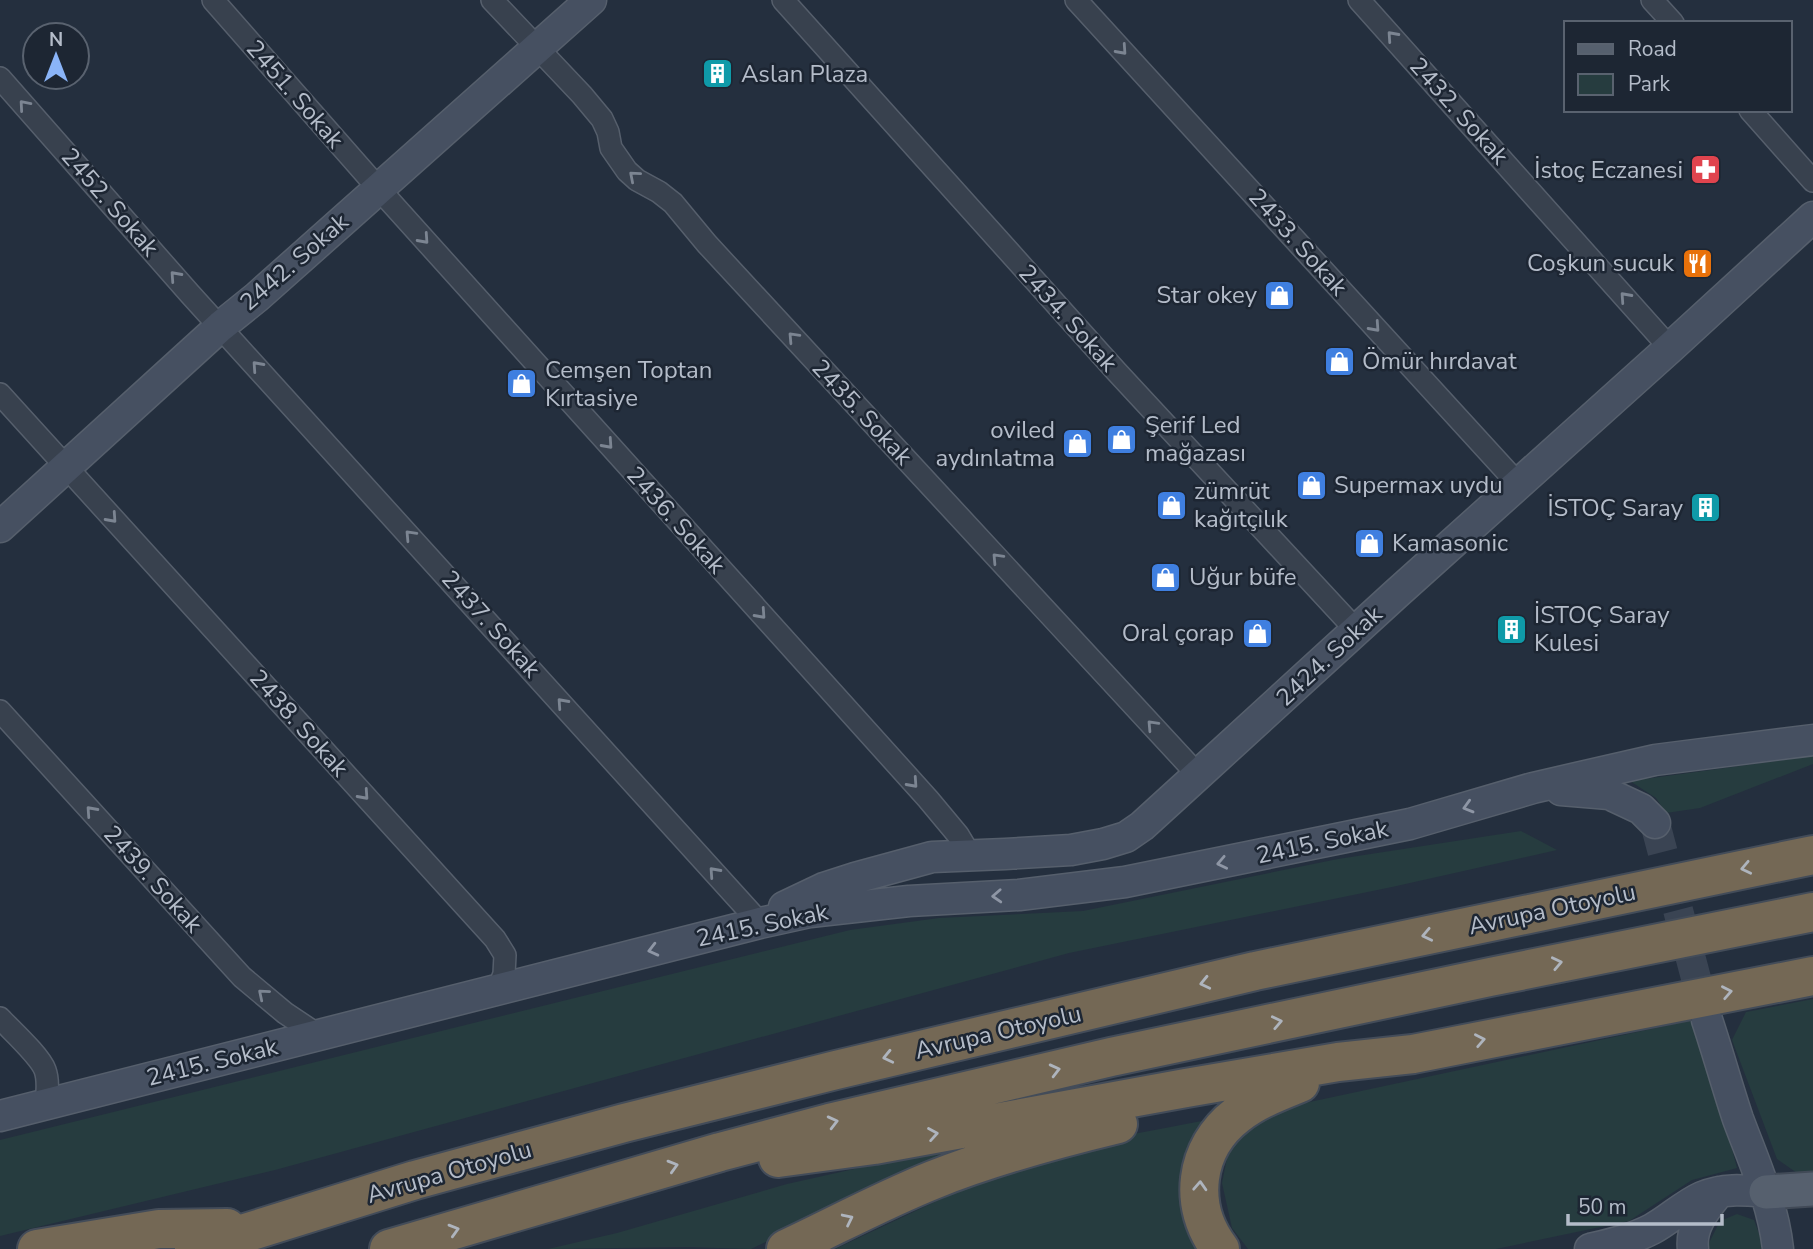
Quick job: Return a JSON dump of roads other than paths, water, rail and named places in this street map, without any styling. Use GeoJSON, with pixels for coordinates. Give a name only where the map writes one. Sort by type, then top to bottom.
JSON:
{"type":"FeatureCollection","features":[{"type":"Feature","properties":{"kind":"highway","name":"Avrupa Otoyolu"},"geometry":{"type":"LineString","coordinates":[[194,1249],[415,1180],[611,1126],[849,1067],[1255,971],[1813,855]]}},
{"type":"Feature","properties":{"kind":"highway","name":"Avrupa Otoyolu"},"geometry":{"type":"LineString","coordinates":[[389,1249],[720,1152],[829,1123],[1111,1057],[1813,912]]}},
{"type":"Feature","properties":{"kind":"highway"},"geometry":{"type":"LineString","coordinates":[[720,1152],[769,1159],[861,1146],[1338,1062],[1413,1054],[1813,976]]}},
{"type":"Feature","properties":{"kind":"highway"},"geometry":{"type":"LineString","coordinates":[[786,1249],[898,1195],[970,1166],[1089,1131],[1188,1106],[1373,1066],[1413,1054]]}},
{"type":"Feature","properties":{"kind":"highway"},"geometry":{"type":"LineString","coordinates":[[1220,1249],[1209,1231],[1201,1208],[1199,1186],[1210,1144],[1235,1116],[1253,1104],[1306,1081]]}},
{"type":"Feature","properties":{"kind":"highway"},"geometry":{"type":"LineString","coordinates":[[37,1249],[159,1229],[260,1227]]}},
{"type":"Feature","properties":{"kind":"main road","name":"2442. Sokak"},"geometry":{"type":"LineString","coordinates":[[0,527],[221,326],[591,0]]}},
{"type":"Feature","properties":{"kind":"main road","name":"2424. Sokak"},"geometry":{"type":"LineString","coordinates":[[760,923],[772,913],[824,888],[932,857],[1071,850],[1126,837],[1142,826],[1813,217]]}},
{"type":"Feature","properties":{"kind":"main road","name":"2415. Sokak"},"geometry":{"type":"LineString","coordinates":[[0,1116],[810,912],[909,901],[1019,895],[1125,882],[1410,824],[1533,788],[1656,760],[1813,740]]}},
{"type":"Feature","properties":{"kind":"main road"},"geometry":{"type":"LineString","coordinates":[[1533,788],[1609,794],[1641,809],[1655,823]]}},
{"type":"Feature","properties":{"kind":"main road"},"geometry":{"type":"LineString","coordinates":[[1707,1020],[1738,1117],[1766,1192],[1778,1249]]}},
{"type":"Feature","properties":{"kind":"main road"},"geometry":{"type":"LineString","coordinates":[[1590,1249],[1652,1229],[1700,1198],[1719,1191],[1813,1189]]}},
{"type":"Feature","properties":{"kind":"main road"},"geometry":{"type":"LineString","coordinates":[[1693,1249],[1698,1218],[1719,1191]]}},
{"type":"Feature","properties":{"kind":"street","name":"2451. Sokak"},"geometry":{"type":"LineString","coordinates":[[213,0],[378,188]]}},
{"type":"Feature","properties":{"kind":"street","name":"2435. Sokak"},"geometry":{"type":"LineString","coordinates":[[492,0],[571,81],[602,119],[611,148],[627,171],[673,203],[707,244],[1198,775]]}},
{"type":"Feature","properties":{"kind":"street","name":"2434. Sokak"},"geometry":{"type":"LineString","coordinates":[[783,0],[1116,371],[1357,631]]}},
{"type":"Feature","properties":{"kind":"street","name":"2433. Sokak"},"geometry":{"type":"LineString","coordinates":[[1076,0],[1519,485]]}},
{"type":"Feature","properties":{"kind":"street","name":"2432. Sokak"},"geometry":{"type":"LineString","coordinates":[[1359,0],[1670,348]]}},
{"type":"Feature","properties":{"kind":"street"},"geometry":{"type":"LineString","coordinates":[[1652,0],[1670,21]]}},
{"type":"Feature","properties":{"kind":"street","name":"2452. Sokak"},"geometry":{"type":"LineString","coordinates":[[0,78],[221,326]]}},
{"type":"Feature","properties":{"kind":"street"},"geometry":{"type":"LineString","coordinates":[[1752,112],[1813,181]]}},
{"type":"Feature","properties":{"kind":"street","name":"2436. Sokak"},"geometry":{"type":"LineString","coordinates":[[378,188],[928,799],[958,835],[970,855]]}},
{"type":"Feature","properties":{"kind":"street","name":"2437. Sokak"},"geometry":{"type":"LineString","coordinates":[[221,326],[760,923]]}},
{"type":"Feature","properties":{"kind":"street","name":"2438. Sokak"},"geometry":{"type":"LineString","coordinates":[[0,394],[495,939],[505,955],[504,974],[498,990]]}},
{"type":"Feature","properties":{"kind":"street","name":"2439. Sokak"},"geometry":{"type":"LineString","coordinates":[[0,711],[242,977],[285,1013],[318,1035]]}},
{"type":"Feature","properties":{"kind":"street"},"geometry":{"type":"LineString","coordinates":[[0,1018],[46,1071],[46,1105]]}},
{"type":"Feature","properties":{"kind":"tunnel"},"geometry":{"type":"LineString","coordinates":[[1655,823],[1706,1016]]}},
{"type":"Feature","properties":{"kind":"place","name":"Aslan Plaza"},"geometry":{"type":"Point","coordinates":[718,74]}},
{"type":"Feature","properties":{"kind":"place","name":"İstoç Eczanesi"},"geometry":{"type":"Point","coordinates":[1706,170]}},
{"type":"Feature","properties":{"kind":"place","name":"Coşkun sucuk"},"geometry":{"type":"Point","coordinates":[1697,263]}},
{"type":"Feature","properties":{"kind":"place","name":"Star okey"},"geometry":{"type":"Point","coordinates":[1280,295]}},
{"type":"Feature","properties":{"kind":"place","name":"Ömür hırdavat"},"geometry":{"type":"Point","coordinates":[1339,361]}},
{"type":"Feature","properties":{"kind":"place","name":"Cemşen Toptan Kırtasiye"},"geometry":{"type":"Point","coordinates":[522,384]}},
{"type":"Feature","properties":{"kind":"place","name":"Şerif Led mağazası"},"geometry":{"type":"Point","coordinates":[1122,439]}},
{"type":"Feature","properties":{"kind":"place","name":"oviled aydınlatma"},"geometry":{"type":"Point","coordinates":[1078,444]}},
{"type":"Feature","properties":{"kind":"place","name":"Supermax uydu"},"geometry":{"type":"Point","coordinates":[1311,485]}},
{"type":"Feature","properties":{"kind":"place","name":"zümrüt kağıtçılık"},"geometry":{"type":"Point","coordinates":[1171,505]}},
{"type":"Feature","properties":{"kind":"place","name":"İSTOÇ Saray"},"geometry":{"type":"Point","coordinates":[1706,508]}},
{"type":"Feature","properties":{"kind":"place","name":"Kamasonic"},"geometry":{"type":"Point","coordinates":[1369,543]}},
{"type":"Feature","properties":{"kind":"place","name":"Uğur büfe"},"geometry":{"type":"Point","coordinates":[1166,577]}},
{"type":"Feature","properties":{"kind":"place","name":"İSTOÇ Saray Kulesi"},"geometry":{"type":"Point","coordinates":[1511,629]}},
{"type":"Feature","properties":{"kind":"place","name":"Oral çorap"},"geometry":{"type":"Point","coordinates":[1257,633]}}]}
